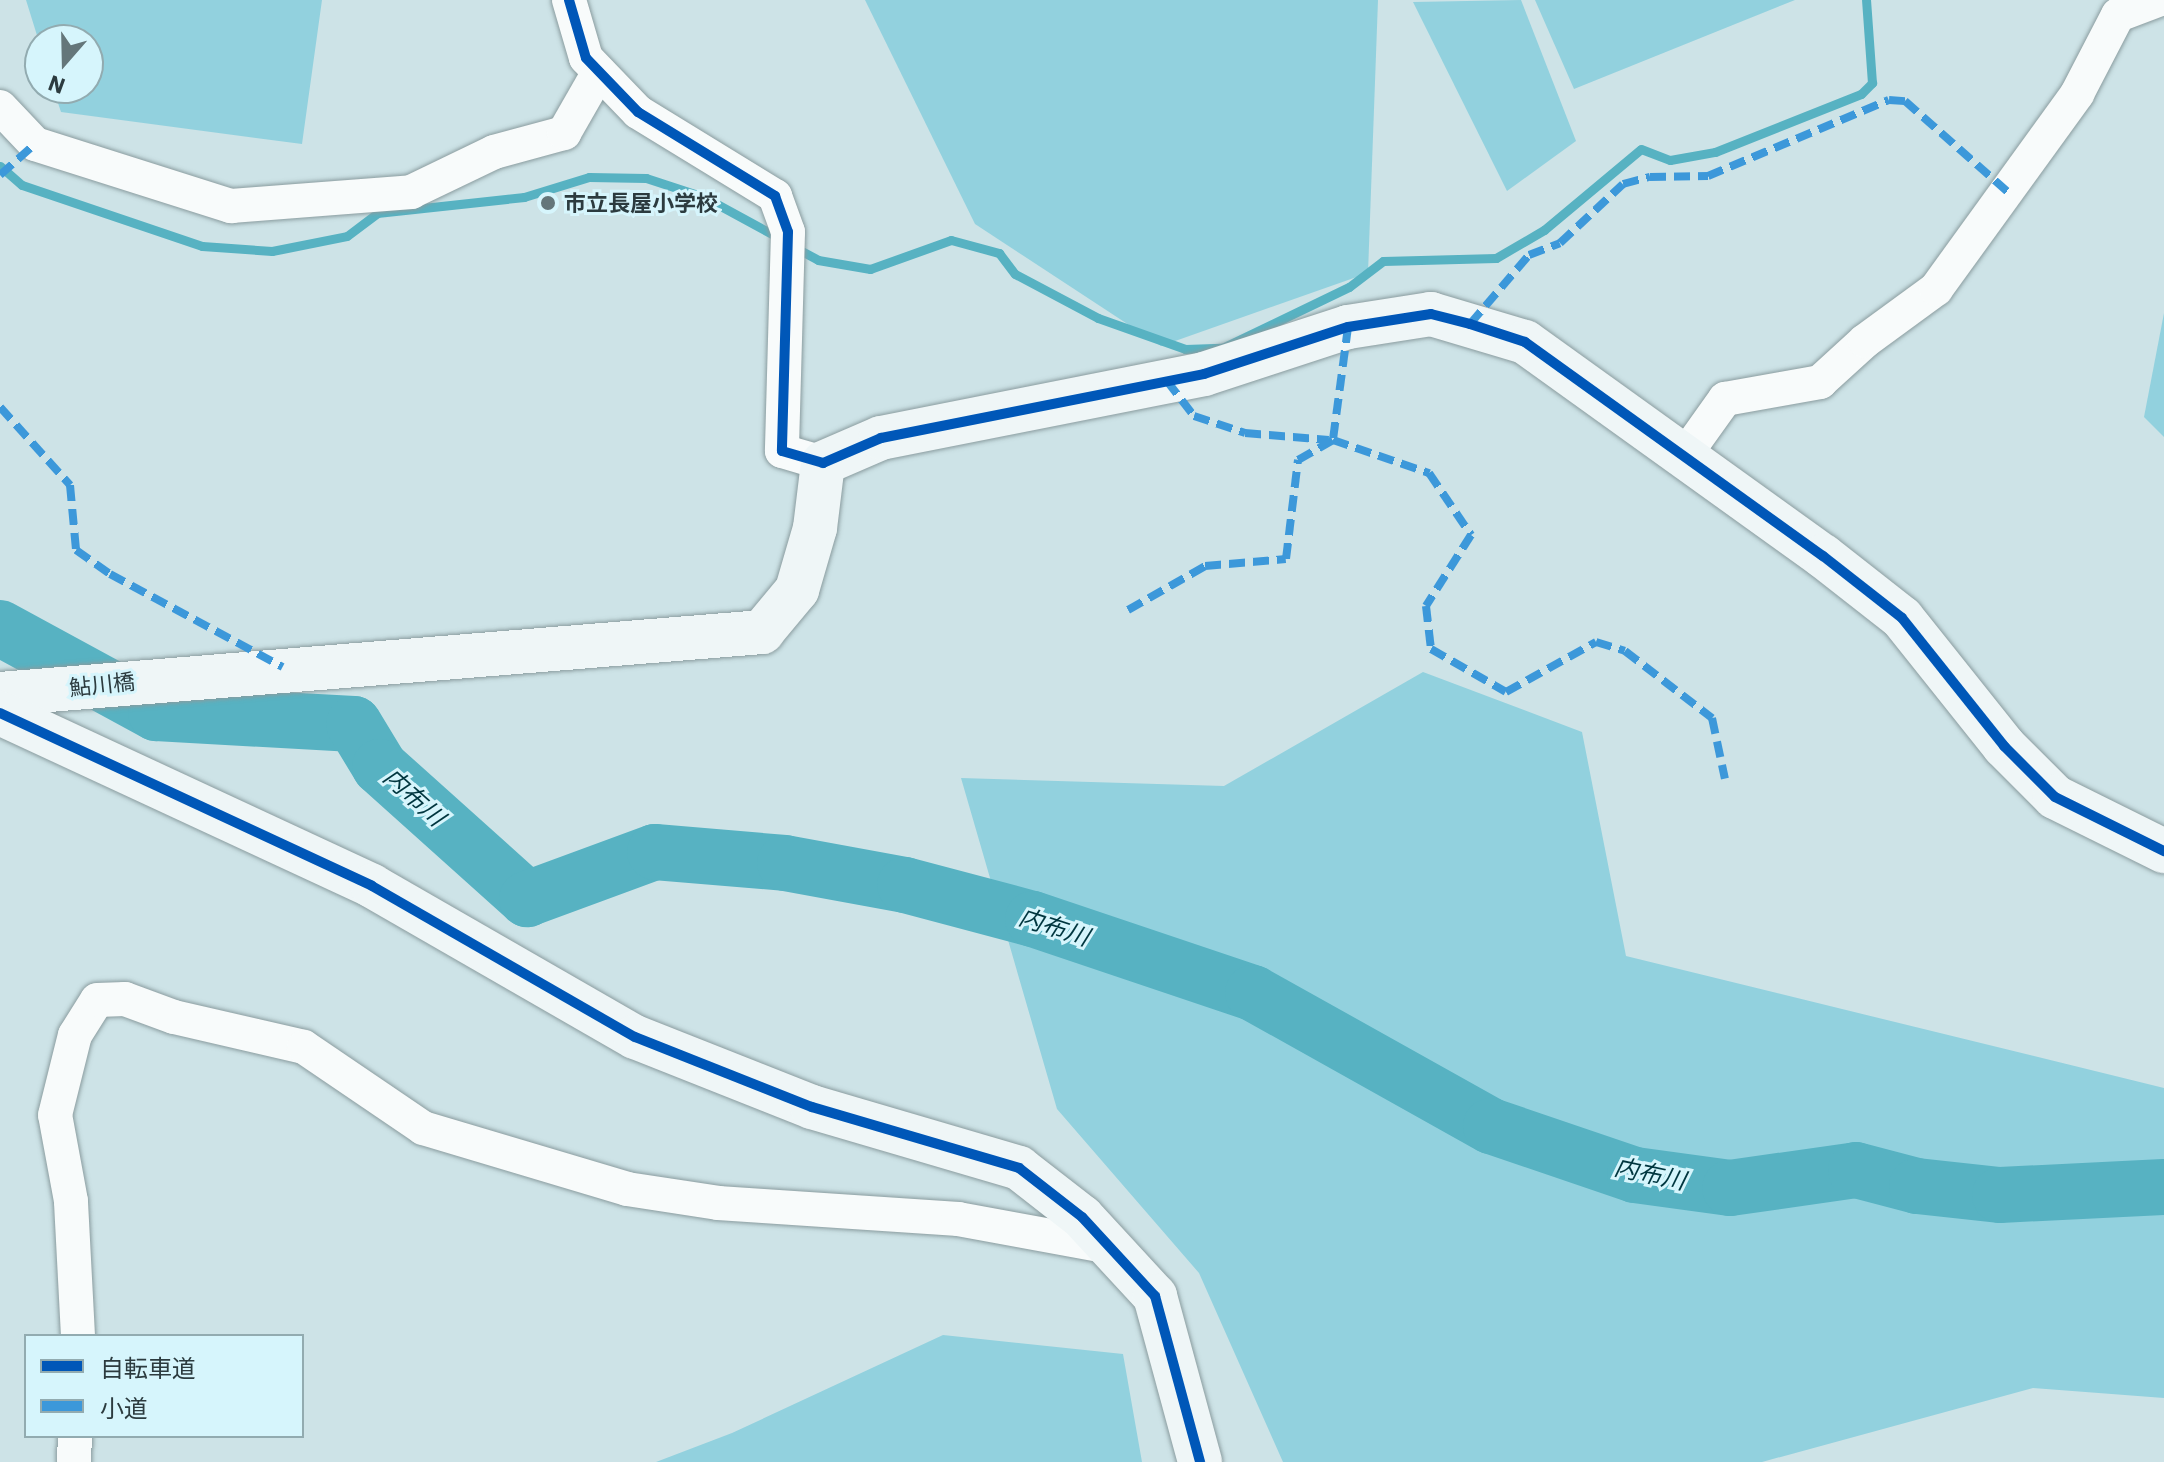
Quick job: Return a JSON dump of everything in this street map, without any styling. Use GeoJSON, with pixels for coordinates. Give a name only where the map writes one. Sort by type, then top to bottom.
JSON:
{"type":"FeatureCollection","features":[{"type":"Feature","properties":{"kind":"street"},"geometry":{"type":"LineString","coordinates":[[569,0],[577,39],[599,72],[638,112],[775,196],[788,232],[782,451],[823,463],[881,438],[1204,374],[1348,327],[1431,314],[1525,342],[1685,455],[1902,618],[2004,746],[2055,797],[2164,851]]}},
{"type":"Feature","properties":{"kind":"street"},"geometry":{"type":"LineString","coordinates":[[1685,455],[1725,399],[1820,382],[1865,341],[1936,289],[2077,94],[2118,15],[2158,0]]}},
{"type":"Feature","properties":{"kind":"street"},"geometry":{"type":"LineString","coordinates":[[0,107],[35,144],[231,206],[411,192],[494,152],[564,133],[599,72]]}},
{"type":"Feature","properties":{"kind":"street","name":"鮎川橋"},"geometry":{"type":"LineString","coordinates":[[0,694],[762,632],[797,590],[815,528],[823,463]]}},
{"type":"Feature","properties":{"kind":"street"},"geometry":{"type":"LineString","coordinates":[[0,713],[372,886],[635,1037],[812,1107],[1019,1168],[1059,1195],[1155,1296],[1200,1462]]}},
{"type":"Feature","properties":{"kind":"street"},"geometry":{"type":"LineString","coordinates":[[78,1334],[71,1201],[55,1115],[75,1035],[97,1000],[125,999],[174,1017],[304,1047],[423,1128],[627,1189],[718,1203],[958,1219],[1110,1247]]}},
{"type":"Feature","properties":{"kind":"street"},"geometry":{"type":"LineString","coordinates":[[74,1462],[75,1438]]}},
{"type":"Feature","properties":{"kind":"shaded area"},"geometry":{"type":"Polygon","coordinates":[[[26,0],[322,0],[302,144],[61,112],[58,104],[104,104],[104,24],[33,24],[26,0]]]}},
{"type":"Feature","properties":{"kind":"shaded area"},"geometry":{"type":"Polygon","coordinates":[[[865,0],[1378,0],[1368,273],[1161,346],[975,224],[865,0]]]}},
{"type":"Feature","properties":{"kind":"shaded area"},"geometry":{"type":"Polygon","coordinates":[[[1521,0],[1576,141],[1507,191],[1413,2],[1521,0]]]}},
{"type":"Feature","properties":{"kind":"shaded area"},"geometry":{"type":"Polygon","coordinates":[[[1535,0],[1795,0],[1574,89],[1535,0]]]}},
{"type":"Feature","properties":{"kind":"shaded area"},"geometry":{"type":"Polygon","coordinates":[[[2164,313],[2164,437],[2144,417],[2164,313]]]}},
{"type":"Feature","properties":{"kind":"shaded area"},"geometry":{"type":"Polygon","coordinates":[[[1423,672],[1582,732],[1626,956],[2164,1088],[2164,1398],[2033,1388],[1762,1462],[1283,1462],[1199,1273],[1057,1109],[961,778],[1224,786],[1423,672]]]}},
{"type":"Feature","properties":{"kind":"shaded area"},"geometry":{"type":"Polygon","coordinates":[[[943,1335],[1123,1354],[1142,1462],[656,1462],[732,1433],[943,1335]]]}},
{"type":"Feature","properties":{"kind":"waterway"},"geometry":{"type":"LineString","coordinates":[[794,247],[818,260],[870,269],[951,240],[999,253],[1015,274],[1098,318],[1185,349],[1222,348],[1349,287],[1383,261],[1496,258],[1544,230],[1641,149],[1670,160],[1715,152],[1861,94],[1872,83],[1866,0]]}},
{"type":"Feature","properties":{"kind":"waterway"},"geometry":{"type":"LineString","coordinates":[[0,166],[22,185],[202,246],[272,251],[347,236],[377,213],[524,197],[589,177],[646,178],[704,197],[781,239]]}},
{"type":"Feature","properties":{"kind":"waterway","name":"内布川"},"geometry":{"type":"LineString","coordinates":[[0,628],[156,713],[354,724],[380,767],[527,899],[655,852],[785,863],[905,885],[1033,919],[1253,993],[1491,1126],[1635,1175],[1730,1188],[1856,1170],[1917,1186],[2000,1195],[2164,1187]]}},
{"type":"Feature","properties":{"kind":"marked path"},"geometry":{"type":"LineString","coordinates":[[1470,324],[1529,255],[1560,243],[1623,184],[1650,177],[1708,176],[1889,100],[1905,101],[2008,192]]}},
{"type":"Feature","properties":{"kind":"marked path"},"geometry":{"type":"LineString","coordinates":[[0,175],[35,144]]}},
{"type":"Feature","properties":{"kind":"marked path"},"geometry":{"type":"LineString","coordinates":[[1348,327],[1333,440],[1429,473],[1471,535],[1426,606],[1431,649],[1506,692],[1596,642],[1625,651],[1712,718],[1725,779]]}},
{"type":"Feature","properties":{"kind":"marked path"},"geometry":{"type":"LineString","coordinates":[[1167,381],[1194,416],[1245,433],[1329,440]]}},
{"type":"Feature","properties":{"kind":"marked path"},"geometry":{"type":"LineString","coordinates":[[0,407],[70,485],[76,550],[110,574],[283,667]]}},
{"type":"Feature","properties":{"kind":"marked path"},"geometry":{"type":"LineString","coordinates":[[1128,610],[1205,566],[1286,559],[1298,460],[1333,440]]}},
{"type":"Feature","properties":{"kind":"cycle path"},"geometry":{"type":"LineString","coordinates":[[569,0],[586,58],[638,112],[775,196],[788,232],[782,451],[823,463],[881,438],[1204,374],[1348,327],[1431,314],[1470,324],[1525,342],[1823,556],[1902,618],[2004,746],[2055,797],[2164,851]]}},
{"type":"Feature","properties":{"kind":"cycle path"},"geometry":{"type":"LineString","coordinates":[[0,713],[372,886],[635,1037],[812,1107],[1019,1168],[1082,1217],[1155,1296],[1200,1462]]}},
{"type":"Feature","properties":{"kind":"place","name":"市立長屋小学校"},"geometry":{"type":"Point","coordinates":[548,203]}}]}
